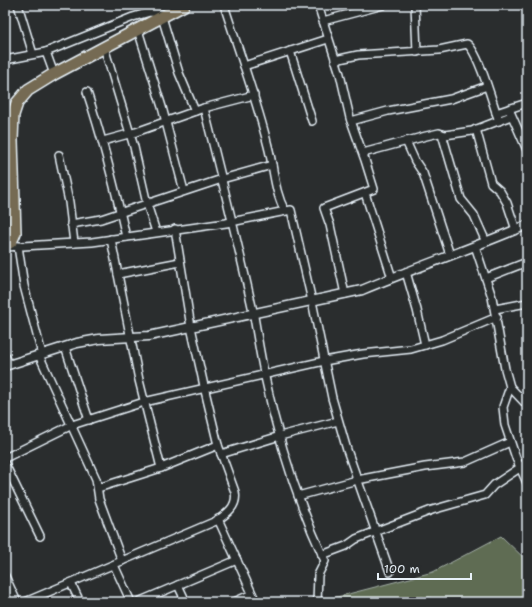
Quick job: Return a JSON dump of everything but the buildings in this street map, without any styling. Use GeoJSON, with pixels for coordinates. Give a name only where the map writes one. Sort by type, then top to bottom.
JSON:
{"type":"FeatureCollection","features":[{"type":"Feature","properties":{"kind":"highway"},"geometry":{"type":"LineString","coordinates":[[5,246],[11,242],[15,233],[12,140],[13,115],[17,103],[28,90],[54,74],[184,5]]}},
{"type":"Feature","properties":{"kind":"street"},"geometry":{"type":"LineString","coordinates":[[18,5],[33,54]]}},
{"type":"Feature","properties":{"kind":"street"},"geometry":{"type":"LineString","coordinates":[[224,5],[254,95],[269,147],[280,203],[285,211]]}},
{"type":"Feature","properties":{"kind":"street"},"geometry":{"type":"LineString","coordinates":[[318,5],[335,60],[351,121],[374,189],[324,208],[330,225],[345,294]]}},
{"type":"Feature","properties":{"kind":"street"},"geometry":{"type":"LineString","coordinates":[[323,21],[383,5]]}},
{"type":"Feature","properties":{"kind":"street"},"geometry":{"type":"LineString","coordinates":[[415,5],[417,52]]}},
{"type":"Feature","properties":{"kind":"street"},"geometry":{"type":"LineString","coordinates":[[5,60],[46,52],[133,17],[150,12],[165,16],[179,73],[195,111]]}},
{"type":"Feature","properties":{"kind":"street"},"geometry":{"type":"LineString","coordinates":[[138,30],[166,121],[184,191]]}},
{"type":"Feature","properties":{"kind":"street"},"geometry":{"type":"LineString","coordinates":[[244,66],[328,39]]}},
{"type":"Feature","properties":{"kind":"street"},"geometry":{"type":"LineString","coordinates":[[335,60],[358,55],[439,50],[467,44],[471,46],[499,121]]}},
{"type":"Feature","properties":{"kind":"street"},"geometry":{"type":"LineString","coordinates":[[104,47],[130,134],[147,204],[156,232]]}},
{"type":"Feature","properties":{"kind":"street"},"geometry":{"type":"LineString","coordinates":[[290,51],[312,121]]}},
{"type":"Feature","properties":{"kind":"street"},"geometry":{"type":"LineString","coordinates":[[46,52],[54,74]]}},
{"type":"Feature","properties":{"kind":"street"},"geometry":{"type":"LineString","coordinates":[[351,121],[388,111],[451,98],[487,86]]}},
{"type":"Feature","properties":{"kind":"street"},"geometry":{"type":"LineString","coordinates":[[87,92],[103,141],[126,237]]}},
{"type":"Feature","properties":{"kind":"street"},"geometry":{"type":"LineString","coordinates":[[103,141],[130,134],[204,108],[254,95]]}},
{"type":"Feature","properties":{"kind":"street"},"geometry":{"type":"LineString","coordinates":[[363,153],[439,133],[445,135],[476,129],[499,121],[527,103]]}},
{"type":"Feature","properties":{"kind":"street"},"geometry":{"type":"LineString","coordinates":[[204,108],[233,222],[253,314],[264,374],[280,436],[298,496],[314,538],[325,561],[318,575],[317,602]]}},
{"type":"Feature","properties":{"kind":"street"},"geometry":{"type":"LineString","coordinates":[[496,113],[510,113]]}},
{"type":"Feature","properties":{"kind":"street"},"geometry":{"type":"LineString","coordinates":[[510,113],[527,150]]}},
{"type":"Feature","properties":{"kind":"street"},"geometry":{"type":"LineString","coordinates":[[476,129],[491,183],[500,191],[507,203],[516,230]]}},
{"type":"Feature","properties":{"kind":"street"},"geometry":{"type":"LineString","coordinates":[[442,134],[461,199],[474,215],[486,242]]}},
{"type":"Feature","properties":{"kind":"street"},"geometry":{"type":"LineString","coordinates":[[406,141],[423,174],[450,256]]}},
{"type":"Feature","properties":{"kind":"street"},"geometry":{"type":"LineString","coordinates":[[59,155],[69,202],[74,243]]}},
{"type":"Feature","properties":{"kind":"street"},"geometry":{"type":"LineString","coordinates":[[71,224],[101,219],[222,179],[272,165]]}},
{"type":"Feature","properties":{"kind":"street"},"geometry":{"type":"LineString","coordinates":[[365,193],[392,278]]}},
{"type":"Feature","properties":{"kind":"street"},"geometry":{"type":"LineString","coordinates":[[5,246],[74,243],[112,239],[233,222],[291,210],[338,421],[357,480],[390,572]]}},
{"type":"Feature","properties":{"kind":"street"},"geometry":{"type":"LineString","coordinates":[[5,355],[7,365],[65,347],[100,339],[150,336],[362,290],[527,225]]}},
{"type":"Feature","properties":{"kind":"street"},"geometry":{"type":"LineString","coordinates":[[26,602],[218,519],[235,503],[235,492],[218,445],[204,388],[191,327],[175,229]]}},
{"type":"Feature","properties":{"kind":"street"},"geometry":{"type":"LineString","coordinates":[[112,239],[130,337],[144,402],[161,468]]}},
{"type":"Feature","properties":{"kind":"street"},"geometry":{"type":"LineString","coordinates":[[18,246],[24,286],[41,355],[96,479],[99,499],[122,561]]}},
{"type":"Feature","properties":{"kind":"street"},"geometry":{"type":"LineString","coordinates":[[475,246],[497,317],[505,369],[510,387],[527,405]]}},
{"type":"Feature","properties":{"kind":"street"},"geometry":{"type":"LineString","coordinates":[[118,274],[180,262]]}},
{"type":"Feature","properties":{"kind":"street"},"geometry":{"type":"LineString","coordinates":[[486,278],[527,262]]}},
{"type":"Feature","properties":{"kind":"street"},"geometry":{"type":"LineString","coordinates":[[406,272],[425,345]]}},
{"type":"Feature","properties":{"kind":"street"},"geometry":{"type":"LineString","coordinates":[[495,309],[527,303]]}},
{"type":"Feature","properties":{"kind":"street"},"geometry":{"type":"LineString","coordinates":[[5,458],[72,425],[144,402],[324,361],[425,345],[442,340],[497,317]]}},
{"type":"Feature","properties":{"kind":"street"},"geometry":{"type":"LineString","coordinates":[[65,347],[89,420]]}},
{"type":"Feature","properties":{"kind":"street"},"geometry":{"type":"LineString","coordinates":[[510,387],[503,407],[505,425],[510,442],[527,483]]}},
{"type":"Feature","properties":{"kind":"street"},"geometry":{"type":"LineString","coordinates":[[221,454],[280,436],[338,421]]}},
{"type":"Feature","properties":{"kind":"street"},"geometry":{"type":"LineString","coordinates":[[298,496],[357,480],[425,467],[465,462],[510,442]]}},
{"type":"Feature","properties":{"kind":"street"},"geometry":{"type":"LineString","coordinates":[[98,488],[161,468],[218,445]]}},
{"type":"Feature","properties":{"kind":"street"},"geometry":{"type":"LineString","coordinates":[[5,464],[40,536]]}},
{"type":"Feature","properties":{"kind":"street"},"geometry":{"type":"LineString","coordinates":[[322,555],[346,546],[356,539],[432,510],[485,496],[494,485],[520,467],[527,464]]}},
{"type":"Feature","properties":{"kind":"street"},"geometry":{"type":"LineString","coordinates":[[218,519],[256,602]]}},
{"type":"Feature","properties":{"kind":"street"},"geometry":{"type":"LineString","coordinates":[[138,602],[237,560]]}},
{"type":"Feature","properties":{"kind":"street"},"geometry":{"type":"LineString","coordinates":[[114,565],[131,602]]}},
{"type":"Feature","properties":{"kind":"street"},"geometry":{"type":"LineString","coordinates":[[5,576],[17,602]]}},
{"type":"Feature","properties":{"kind":"street"},"geometry":{"type":"LineString","coordinates":[[71,583],[80,602]]}},
{"type":"Feature","properties":{"kind":"street"},"geometry":{"type":"LineString","coordinates":[[178,585],[186,602]]}},
{"type":"Feature","properties":{"kind":"street"},"geometry":{"type":"LineString","coordinates":[[234,602],[252,594]]}},
{"type":"Feature","properties":{"kind":"path"},"geometry":{"type":"LineString","coordinates":[[408,602],[418,597],[479,602]]}},
{"type":"Feature","properties":{"kind":"green space"},"geometry":{"type":"Polygon","coordinates":[[[501,536],[527,561],[527,602],[329,602],[329,599],[433,572],[501,536]]]}}]}
